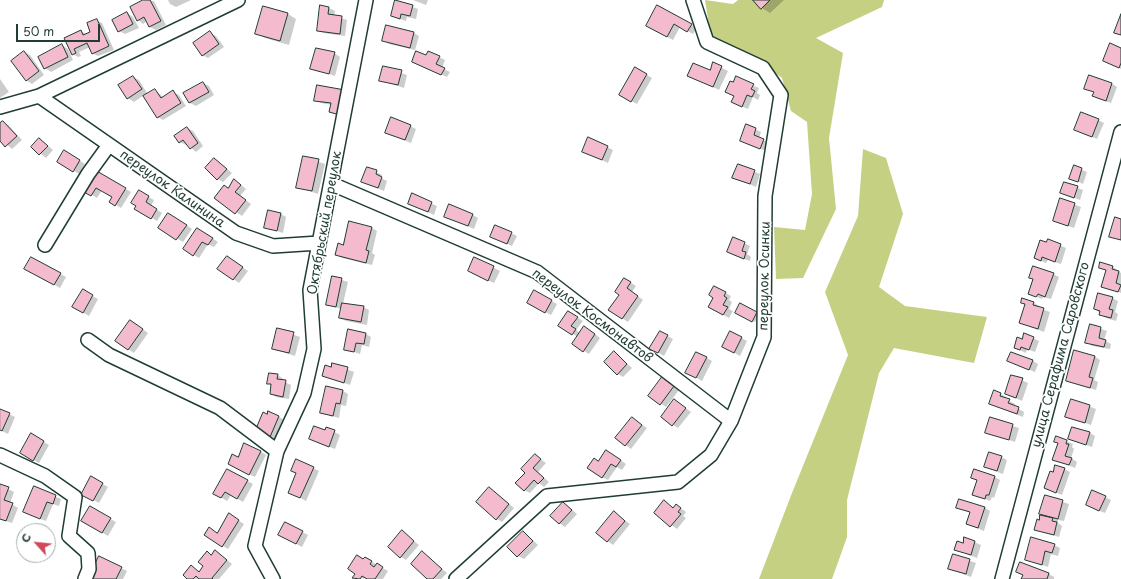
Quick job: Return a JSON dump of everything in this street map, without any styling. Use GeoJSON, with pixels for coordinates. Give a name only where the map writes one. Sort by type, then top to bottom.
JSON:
{"type":"FeatureCollection","features":[{"type":"Feature","properties":{"kind":"street"},"geometry":{"type":"LineString","coordinates":[[0,107],[39,96],[223,4],[238,0]]}},
{"type":"Feature","properties":{"kind":"street","name":"Октябрьский переулок"},"geometry":{"type":"LineString","coordinates":[[273,579],[256,546],[277,451],[304,393],[314,349],[310,290],[332,184],[366,0]]}},
{"type":"Feature","properties":{"kind":"street","name":"переулок Осинки"},"geometry":{"type":"LineString","coordinates":[[456,579],[547,496],[678,482],[711,455],[731,421],[764,337],[765,196],[781,95],[763,68],[707,42],[693,0]]}},
{"type":"Feature","properties":{"kind":"street","name":"переулок Калинина"},"geometry":{"type":"LineString","coordinates":[[39,96],[236,233],[273,246],[319,242]]}},
{"type":"Feature","properties":{"kind":"street","name":"улица Серафима Саровского"},"geometry":{"type":"LineString","coordinates":[[1002,579],[1121,132]]}},
{"type":"Feature","properties":{"kind":"street"},"geometry":{"type":"LineString","coordinates":[[45,245],[88,174],[109,145]]}},
{"type":"Feature","properties":{"kind":"street","name":"переулок Космонавтов"},"geometry":{"type":"LineString","coordinates":[[332,184],[537,272],[731,421]]}},
{"type":"Feature","properties":{"kind":"street"},"geometry":{"type":"LineString","coordinates":[[88,340],[109,355],[220,408],[277,451]]}},
{"type":"Feature","properties":{"kind":"street"},"geometry":{"type":"LineString","coordinates":[[0,456],[45,476],[75,497],[69,536],[88,553],[89,569],[85,579]]}},
{"type":"Feature","properties":{"kind":"green space"},"geometry":{"type":"Polygon","coordinates":[[[705,0],[733,4],[738,0],[884,0],[882,7],[816,38],[843,53],[829,138],[836,209],[803,278],[776,279],[774,227],[805,230],[812,194],[807,122],[791,111],[782,78],[755,58],[711,37],[705,0]]]}},
{"type":"Feature","properties":{"kind":"green space"},"geometry":{"type":"Polygon","coordinates":[[[863,149],[886,158],[903,214],[879,287],[905,306],[987,317],[974,363],[894,348],[879,373],[847,500],[847,537],[832,579],[759,579],[848,355],[825,292],[858,216],[863,149]]]}},
{"type":"Feature","properties":{"kind":"building"},"geometry":{"type":"Polygon","coordinates":[[[143,0],[150,0],[161,21],[149,27],[144,17],[137,21],[130,7],[143,0]]]}},
{"type":"Feature","properties":{"kind":"building"},"geometry":{"type":"Polygon","coordinates":[[[395,0],[413,5],[410,16],[401,14],[400,19],[391,16],[395,0]]]}},
{"type":"Feature","properties":{"kind":"building"},"geometry":{"type":"Polygon","coordinates":[[[753,0],[770,0],[761,9],[753,0]]]}},
{"type":"Feature","properties":{"kind":"building"},"geometry":{"type":"Polygon","coordinates":[[[320,5],[329,7],[328,14],[342,16],[340,34],[317,31],[320,5]]]}},
{"type":"Feature","properties":{"kind":"building"},"geometry":{"type":"Polygon","coordinates":[[[657,5],[692,24],[687,32],[674,24],[667,37],[646,26],[657,5]]]}},
{"type":"Feature","properties":{"kind":"building"},"geometry":{"type":"Polygon","coordinates":[[[263,6],[288,13],[280,41],[255,34],[263,6]]]}},
{"type":"Feature","properties":{"kind":"building"},"geometry":{"type":"Polygon","coordinates":[[[127,12],[133,24],[118,32],[112,20],[127,12]]]}},
{"type":"Feature","properties":{"kind":"building"},"geometry":{"type":"Polygon","coordinates":[[[1121,14],[1121,35],[1114,33],[1121,14]]]}},
{"type":"Feature","properties":{"kind":"building"},"geometry":{"type":"Polygon","coordinates":[[[97,19],[109,46],[92,54],[87,43],[74,49],[76,53],[72,55],[64,38],[81,30],[83,35],[90,32],[87,23],[97,19]]]}},
{"type":"Feature","properties":{"kind":"building"},"geometry":{"type":"Polygon","coordinates":[[[386,25],[414,32],[410,48],[382,41],[386,25]]]}},
{"type":"Feature","properties":{"kind":"building"},"geometry":{"type":"Polygon","coordinates":[[[210,31],[219,44],[202,56],[193,43],[210,31]]]}},
{"type":"Feature","properties":{"kind":"building"},"geometry":{"type":"Polygon","coordinates":[[[1110,43],[1121,48],[1121,63],[1119,68],[1103,61],[1110,43]]]}},
{"type":"Feature","properties":{"kind":"building"},"geometry":{"type":"Polygon","coordinates":[[[62,44],[68,57],[44,69],[38,57],[62,44]]]}},
{"type":"Feature","properties":{"kind":"building"},"geometry":{"type":"Polygon","coordinates":[[[316,48],[335,52],[329,74],[310,69],[316,48]]]}},
{"type":"Feature","properties":{"kind":"building"},"geometry":{"type":"Polygon","coordinates":[[[24,51],[39,71],[26,81],[11,61],[24,51]]]}},
{"type":"Feature","properties":{"kind":"building"},"geometry":{"type":"Polygon","coordinates":[[[416,51],[426,55],[428,51],[440,56],[436,64],[445,68],[441,75],[412,62],[416,51]]]}},
{"type":"Feature","properties":{"kind":"building"},"geometry":{"type":"Polygon","coordinates":[[[713,62],[722,66],[713,87],[687,76],[693,63],[710,70],[713,62]]]}},
{"type":"Feature","properties":{"kind":"building"},"geometry":{"type":"Polygon","coordinates":[[[383,66],[402,70],[398,85],[379,81],[383,66]]]}},
{"type":"Feature","properties":{"kind":"building"},"geometry":{"type":"Polygon","coordinates":[[[635,67],[647,74],[631,102],[619,95],[635,67]]]}},
{"type":"Feature","properties":{"kind":"building"},"geometry":{"type":"Polygon","coordinates":[[[1089,75],[1112,83],[1106,101],[1092,96],[1094,92],[1084,89],[1089,75]]]}},
{"type":"Feature","properties":{"kind":"building"},"geometry":{"type":"Polygon","coordinates":[[[133,76],[142,89],[127,99],[118,85],[133,76]]]}},
{"type":"Feature","properties":{"kind":"building"},"geometry":{"type":"Polygon","coordinates":[[[736,76],[754,84],[751,89],[755,91],[752,97],[747,95],[742,107],[731,102],[734,96],[725,92],[730,81],[733,82],[736,76]]]}},
{"type":"Feature","properties":{"kind":"building"},"geometry":{"type":"Polygon","coordinates":[[[203,82],[209,92],[189,103],[183,93],[203,82]]]}},
{"type":"Feature","properties":{"kind":"building"},"geometry":{"type":"Polygon","coordinates":[[[317,85],[345,90],[340,115],[329,112],[331,103],[314,101],[317,85]]]}},
{"type":"Feature","properties":{"kind":"building"},"geometry":{"type":"Polygon","coordinates":[[[155,89],[161,98],[173,90],[181,103],[157,118],[143,96],[155,89]]]}},
{"type":"Feature","properties":{"kind":"building"},"geometry":{"type":"Polygon","coordinates":[[[1081,112],[1099,119],[1092,137],[1074,130],[1081,112]]]}},
{"type":"Feature","properties":{"kind":"building"},"geometry":{"type":"Polygon","coordinates":[[[391,117],[411,125],[405,140],[385,133],[391,117]]]}},
{"type":"Feature","properties":{"kind":"building"},"geometry":{"type":"Polygon","coordinates":[[[3,121],[17,136],[5,147],[0,141],[0,123],[3,121]]]}},
{"type":"Feature","properties":{"kind":"building"},"geometry":{"type":"Polygon","coordinates":[[[746,124],[756,128],[754,135],[764,139],[760,149],[740,141],[746,124]]]}},
{"type":"Feature","properties":{"kind":"building"},"geometry":{"type":"Polygon","coordinates":[[[187,127],[198,143],[190,149],[183,140],[179,143],[174,136],[187,127]]]}},
{"type":"Feature","properties":{"kind":"building"},"geometry":{"type":"Polygon","coordinates":[[[588,137],[608,146],[602,160],[582,152],[588,137]]]}},
{"type":"Feature","properties":{"kind":"building"},"geometry":{"type":"Polygon","coordinates":[[[39,138],[48,146],[39,155],[31,147],[39,138]]]}},
{"type":"Feature","properties":{"kind":"building"},"geometry":{"type":"Polygon","coordinates":[[[64,150],[80,160],[73,172],[57,162],[64,150]]]}},
{"type":"Feature","properties":{"kind":"building"},"geometry":{"type":"Polygon","coordinates":[[[303,156],[319,159],[312,191],[296,188],[303,156]]]}},
{"type":"Feature","properties":{"kind":"building"},"geometry":{"type":"Polygon","coordinates":[[[214,158],[227,169],[217,180],[205,168],[214,158]]]}},
{"type":"Feature","properties":{"kind":"building"},"geometry":{"type":"Polygon","coordinates":[[[738,164],[755,170],[750,184],[732,178],[738,164]]]}},
{"type":"Feature","properties":{"kind":"building"},"geometry":{"type":"Polygon","coordinates":[[[1074,165],[1082,168],[1078,182],[1069,179],[1074,165]]]}},
{"type":"Feature","properties":{"kind":"building"},"geometry":{"type":"Polygon","coordinates":[[[367,167],[377,170],[376,174],[382,177],[378,188],[361,182],[367,167]]]}},
{"type":"Feature","properties":{"kind":"building"},"geometry":{"type":"Polygon","coordinates":[[[95,170],[126,188],[115,206],[109,202],[112,197],[96,188],[91,196],[82,191],[95,170]]]}},
{"type":"Feature","properties":{"kind":"building"},"geometry":{"type":"Polygon","coordinates":[[[234,179],[241,185],[235,192],[246,200],[235,214],[214,198],[224,185],[228,188],[234,179]]]}},
{"type":"Feature","properties":{"kind":"building"},"geometry":{"type":"Polygon","coordinates":[[[1064,182],[1078,186],[1074,198],[1060,193],[1064,182]]]}},
{"type":"Feature","properties":{"kind":"building"},"geometry":{"type":"Polygon","coordinates":[[[139,190],[149,196],[146,202],[157,209],[151,219],[134,209],[136,206],[131,203],[139,190]]]}},
{"type":"Feature","properties":{"kind":"building"},"geometry":{"type":"Polygon","coordinates":[[[412,193],[432,202],[428,212],[408,204],[412,193]]]}},
{"type":"Feature","properties":{"kind":"building"},"geometry":{"type":"Polygon","coordinates":[[[1060,198],[1075,203],[1068,226],[1053,221],[1060,198]]]}},
{"type":"Feature","properties":{"kind":"building"},"geometry":{"type":"Polygon","coordinates":[[[449,204],[473,214],[468,226],[444,217],[449,204]]]}},
{"type":"Feature","properties":{"kind":"building"},"geometry":{"type":"Polygon","coordinates":[[[268,210],[281,213],[277,231],[264,228],[268,210]]]}},
{"type":"Feature","properties":{"kind":"building"},"geometry":{"type":"Polygon","coordinates":[[[168,213],[187,225],[176,240],[158,228],[168,213]]]}},
{"type":"Feature","properties":{"kind":"building"},"geometry":{"type":"Polygon","coordinates":[[[1115,217],[1121,219],[1121,240],[1109,237],[1115,217]]]}},
{"type":"Feature","properties":{"kind":"building"},"geometry":{"type":"Polygon","coordinates":[[[349,221],[372,227],[366,250],[369,251],[366,263],[335,255],[338,243],[343,245],[349,221]]]}},
{"type":"Feature","properties":{"kind":"building"},"geometry":{"type":"Polygon","coordinates":[[[495,225],[512,232],[507,244],[490,237],[495,225]]]}},
{"type":"Feature","properties":{"kind":"building"},"geometry":{"type":"Polygon","coordinates":[[[197,228],[213,238],[208,245],[202,242],[193,256],[183,249],[197,228]]]}},
{"type":"Feature","properties":{"kind":"building"},"geometry":{"type":"Polygon","coordinates":[[[733,237],[745,242],[742,251],[746,252],[744,259],[727,252],[733,237]]]}},
{"type":"Feature","properties":{"kind":"building"},"geometry":{"type":"Polygon","coordinates":[[[1048,239],[1061,244],[1055,262],[1042,257],[1041,261],[1034,258],[1040,240],[1046,242],[1048,239]]]}},
{"type":"Feature","properties":{"kind":"building"},"geometry":{"type":"Polygon","coordinates":[[[227,256],[243,267],[233,280],[217,269],[227,256]]]}},
{"type":"Feature","properties":{"kind":"building"},"geometry":{"type":"Polygon","coordinates":[[[31,257],[61,273],[54,285],[24,269],[31,257]]]}},
{"type":"Feature","properties":{"kind":"building"},"geometry":{"type":"Polygon","coordinates":[[[474,257],[494,266],[488,281],[468,271],[474,257]]]}},
{"type":"Feature","properties":{"kind":"building"},"geometry":{"type":"Polygon","coordinates":[[[1100,262],[1113,266],[1112,269],[1119,271],[1116,283],[1121,285],[1118,292],[1101,287],[1106,270],[1099,268],[1100,262]]]}},
{"type":"Feature","properties":{"kind":"building"},"geometry":{"type":"Polygon","coordinates":[[[1033,266],[1054,273],[1045,297],[1038,294],[1036,297],[1028,294],[1033,279],[1029,278],[1033,266]]]}},
{"type":"Feature","properties":{"kind":"building"},"geometry":{"type":"Polygon","coordinates":[[[332,276],[342,278],[336,307],[326,305],[332,276]]]}},
{"type":"Feature","properties":{"kind":"building"},"geometry":{"type":"Polygon","coordinates":[[[624,278],[631,282],[627,288],[638,296],[622,319],[608,310],[619,295],[615,292],[624,278]]]}},
{"type":"Feature","properties":{"kind":"building"},"geometry":{"type":"Polygon","coordinates":[[[714,286],[726,292],[724,296],[727,298],[723,305],[728,307],[723,315],[708,307],[713,298],[709,295],[714,286]]]}},
{"type":"Feature","properties":{"kind":"building"},"geometry":{"type":"Polygon","coordinates":[[[83,289],[93,295],[83,313],[72,307],[83,289]]]}},
{"type":"Feature","properties":{"kind":"building"},"geometry":{"type":"Polygon","coordinates":[[[534,290],[552,300],[545,313],[527,303],[534,290]]]}},
{"type":"Feature","properties":{"kind":"building"},"geometry":{"type":"Polygon","coordinates":[[[1098,293],[1113,297],[1109,309],[1113,310],[1111,318],[1099,315],[1100,311],[1094,309],[1098,293]]]}},
{"type":"Feature","properties":{"kind":"building"},"geometry":{"type":"Polygon","coordinates":[[[1022,298],[1034,302],[1033,305],[1044,308],[1038,329],[1019,323],[1025,304],[1021,303],[1022,298]]]}},
{"type":"Feature","properties":{"kind":"building"},"geometry":{"type":"Polygon","coordinates":[[[342,303],[364,306],[361,322],[339,318],[342,303]]]}},
{"type":"Feature","properties":{"kind":"building"},"geometry":{"type":"Polygon","coordinates":[[[740,303],[757,312],[752,322],[735,313],[740,303]]]}},
{"type":"Feature","properties":{"kind":"building"},"geometry":{"type":"Polygon","coordinates":[[[568,311],[578,317],[571,326],[576,329],[572,335],[558,326],[568,311]]]}},
{"type":"Feature","properties":{"kind":"building"},"geometry":{"type":"Polygon","coordinates":[[[130,320],[143,329],[128,350],[115,341],[130,320]]]}},
{"type":"Feature","properties":{"kind":"building"},"geometry":{"type":"Polygon","coordinates":[[[1090,324],[1101,327],[1099,338],[1106,340],[1104,347],[1085,343],[1090,324]]]}},
{"type":"Feature","properties":{"kind":"building"},"geometry":{"type":"Polygon","coordinates":[[[584,326],[595,334],[583,352],[572,344],[584,326]]]}},
{"type":"Feature","properties":{"kind":"building"},"geometry":{"type":"Polygon","coordinates":[[[277,328],[294,332],[289,353],[272,349],[277,328]]]}},
{"type":"Feature","properties":{"kind":"building"},"geometry":{"type":"Polygon","coordinates":[[[348,329],[366,333],[364,344],[356,343],[354,352],[344,350],[348,329]]]}},
{"type":"Feature","properties":{"kind":"building"},"geometry":{"type":"Polygon","coordinates":[[[660,331],[668,335],[658,353],[649,349],[660,331]]]}},
{"type":"Feature","properties":{"kind":"building"},"geometry":{"type":"Polygon","coordinates":[[[730,331],[742,337],[734,353],[722,347],[730,331]]]}},
{"type":"Feature","properties":{"kind":"building"},"geometry":{"type":"Polygon","coordinates":[[[1024,333],[1034,337],[1029,350],[1021,347],[1020,350],[1014,348],[1017,337],[1022,339],[1024,333]]]}},
{"type":"Feature","properties":{"kind":"building"},"geometry":{"type":"Polygon","coordinates":[[[1074,350],[1095,356],[1089,377],[1093,378],[1090,388],[1066,381],[1074,350]]]}},
{"type":"Feature","properties":{"kind":"building"},"geometry":{"type":"Polygon","coordinates":[[[614,351],[627,364],[617,375],[604,362],[614,351]]]}},
{"type":"Feature","properties":{"kind":"building"},"geometry":{"type":"Polygon","coordinates":[[[696,352],[707,357],[696,378],[685,373],[696,352]]]}},
{"type":"Feature","properties":{"kind":"building"},"geometry":{"type":"Polygon","coordinates":[[[1011,352],[1033,360],[1029,370],[1007,361],[1011,352]]]}},
{"type":"Feature","properties":{"kind":"building"},"geometry":{"type":"Polygon","coordinates":[[[332,363],[348,367],[344,383],[322,376],[325,365],[331,367],[332,363]]]}},
{"type":"Feature","properties":{"kind":"building"},"geometry":{"type":"Polygon","coordinates":[[[269,373],[278,374],[277,379],[286,380],[283,397],[270,394],[271,384],[267,384],[269,373]]]}},
{"type":"Feature","properties":{"kind":"building"},"geometry":{"type":"Polygon","coordinates":[[[1011,375],[1023,378],[1016,398],[1005,394],[1011,375]]]}},
{"type":"Feature","properties":{"kind":"building"},"geometry":{"type":"Polygon","coordinates":[[[662,377],[674,386],[660,405],[648,396],[662,377]]]}},
{"type":"Feature","properties":{"kind":"building"},"geometry":{"type":"Polygon","coordinates":[[[326,386],[343,390],[340,404],[336,403],[333,416],[320,413],[326,386]]]}},
{"type":"Feature","properties":{"kind":"building"},"geometry":{"type":"Polygon","coordinates":[[[994,390],[1001,393],[1000,396],[1010,399],[1008,403],[1019,407],[1017,414],[989,404],[994,390]]]}},
{"type":"Feature","properties":{"kind":"building"},"geometry":{"type":"Polygon","coordinates":[[[674,399],[686,408],[672,426],[661,417],[674,399]]]}},
{"type":"Feature","properties":{"kind":"building"},"geometry":{"type":"Polygon","coordinates":[[[1071,399],[1090,405],[1085,423],[1065,417],[1071,399]]]}},
{"type":"Feature","properties":{"kind":"building"},"geometry":{"type":"Polygon","coordinates":[[[0,409],[10,413],[2,431],[0,430],[0,409]]]}},
{"type":"Feature","properties":{"kind":"building"},"geometry":{"type":"Polygon","coordinates":[[[268,411],[279,416],[270,437],[255,431],[263,412],[267,414],[268,411]]]}},
{"type":"Feature","properties":{"kind":"building"},"geometry":{"type":"Polygon","coordinates":[[[632,417],[642,425],[625,446],[615,438],[632,417]]]}},
{"type":"Feature","properties":{"kind":"building"},"geometry":{"type":"Polygon","coordinates":[[[990,417],[1013,424],[1009,440],[985,433],[990,417]]]}},
{"type":"Feature","properties":{"kind":"building"},"geometry":{"type":"Polygon","coordinates":[[[314,426],[325,430],[326,427],[335,430],[329,447],[309,439],[314,426]]]}},
{"type":"Feature","properties":{"kind":"building"},"geometry":{"type":"Polygon","coordinates":[[[1072,427],[1090,432],[1086,445],[1068,439],[1072,427]]]}},
{"type":"Feature","properties":{"kind":"building"},"geometry":{"type":"Polygon","coordinates":[[[31,433],[44,441],[33,461],[20,453],[31,433]]]}},
{"type":"Feature","properties":{"kind":"building"},"geometry":{"type":"Polygon","coordinates":[[[1056,436],[1067,440],[1066,444],[1069,444],[1065,456],[1072,458],[1069,465],[1052,460],[1058,443],[1054,442],[1056,436]]]}},
{"type":"Feature","properties":{"kind":"building"},"geometry":{"type":"Polygon","coordinates":[[[244,443],[261,451],[249,475],[228,464],[232,454],[238,457],[244,443]]]}},
{"type":"Feature","properties":{"kind":"building"},"geometry":{"type":"Polygon","coordinates":[[[606,450],[621,460],[616,467],[611,464],[602,478],[587,468],[594,458],[598,461],[606,450]]]}},
{"type":"Feature","properties":{"kind":"building"},"geometry":{"type":"Polygon","coordinates":[[[989,452],[1002,456],[997,471],[984,467],[989,452]]]}},
{"type":"Feature","properties":{"kind":"building"},"geometry":{"type":"Polygon","coordinates":[[[535,454],[541,459],[533,468],[544,478],[538,484],[534,480],[524,491],[515,483],[525,473],[521,469],[535,454]]]}},
{"type":"Feature","properties":{"kind":"building"},"geometry":{"type":"Polygon","coordinates":[[[296,459],[314,467],[300,498],[288,493],[296,473],[291,471],[296,459]]]}},
{"type":"Feature","properties":{"kind":"building"},"geometry":{"type":"Polygon","coordinates":[[[1055,465],[1065,468],[1056,493],[1044,488],[1050,471],[1053,472],[1055,465]]]}},
{"type":"Feature","properties":{"kind":"building"},"geometry":{"type":"Polygon","coordinates":[[[227,469],[248,480],[237,499],[225,492],[221,498],[213,494],[227,469]]]}},
{"type":"Feature","properties":{"kind":"building"},"geometry":{"type":"Polygon","coordinates":[[[974,469],[995,476],[989,495],[986,495],[985,499],[972,495],[977,480],[971,478],[974,469]]]}},
{"type":"Feature","properties":{"kind":"building"},"geometry":{"type":"Polygon","coordinates":[[[91,476],[103,483],[93,501],[81,495],[91,476]]]}},
{"type":"Feature","properties":{"kind":"building"},"geometry":{"type":"Polygon","coordinates":[[[0,484],[9,487],[4,500],[13,503],[6,521],[0,519],[0,484]]]}},
{"type":"Feature","properties":{"kind":"building"},"geometry":{"type":"Polygon","coordinates":[[[34,486],[56,495],[53,504],[47,502],[40,519],[23,512],[34,486]]]}},
{"type":"Feature","properties":{"kind":"building"},"geometry":{"type":"Polygon","coordinates":[[[489,487],[509,504],[496,520],[476,502],[489,487]]]}},
{"type":"Feature","properties":{"kind":"building"},"geometry":{"type":"Polygon","coordinates":[[[1092,490],[1106,496],[1099,511],[1086,505],[1092,490]]]}},
{"type":"Feature","properties":{"kind":"building"},"geometry":{"type":"Polygon","coordinates":[[[1045,495],[1063,500],[1058,519],[1039,514],[1045,495]]]}},
{"type":"Feature","properties":{"kind":"building"},"geometry":{"type":"Polygon","coordinates":[[[959,499],[985,507],[978,528],[966,524],[970,512],[956,508],[959,499]]]}},
{"type":"Feature","properties":{"kind":"building"},"geometry":{"type":"Polygon","coordinates":[[[664,500],[673,508],[676,504],[681,508],[678,512],[681,514],[670,527],[654,513],[664,500]]]}},
{"type":"Feature","properties":{"kind":"building"},"geometry":{"type":"Polygon","coordinates":[[[563,502],[572,510],[559,524],[550,516],[563,502]]]}},
{"type":"Feature","properties":{"kind":"building"},"geometry":{"type":"Polygon","coordinates":[[[90,506],[111,518],[102,533],[81,521],[90,506]]]}},
{"type":"Feature","properties":{"kind":"building"},"geometry":{"type":"Polygon","coordinates":[[[614,511],[625,521],[607,542],[596,533],[614,511]]]}},
{"type":"Feature","properties":{"kind":"building"},"geometry":{"type":"Polygon","coordinates":[[[229,513],[239,520],[222,547],[204,535],[209,527],[217,533],[229,513]]]}},
{"type":"Feature","properties":{"kind":"building"},"geometry":{"type":"Polygon","coordinates":[[[1040,515],[1053,518],[1052,521],[1057,522],[1054,535],[1034,530],[1037,519],[1039,520],[1040,515]]]}},
{"type":"Feature","properties":{"kind":"building"},"geometry":{"type":"Polygon","coordinates":[[[285,522],[303,531],[296,544],[278,535],[285,522]]]}},
{"type":"Feature","properties":{"kind":"building"},"geometry":{"type":"Polygon","coordinates":[[[402,530],[414,541],[400,558],[388,547],[402,530]]]}},
{"type":"Feature","properties":{"kind":"building"},"geometry":{"type":"Polygon","coordinates":[[[523,531],[533,541],[517,557],[507,547],[523,531]]]}},
{"type":"Feature","properties":{"kind":"building"},"geometry":{"type":"Polygon","coordinates":[[[964,537],[975,541],[971,555],[954,550],[957,541],[963,543],[964,537]]]}},
{"type":"Feature","properties":{"kind":"building"},"geometry":{"type":"Polygon","coordinates":[[[1031,537],[1055,544],[1052,553],[1045,551],[1042,565],[1025,560],[1031,537]]]}},
{"type":"Feature","properties":{"kind":"building"},"geometry":{"type":"Polygon","coordinates":[[[215,550],[227,560],[212,578],[213,579],[199,579],[196,576],[193,579],[187,579],[183,575],[191,565],[199,572],[203,566],[198,562],[207,551],[211,555],[215,550]]]}},
{"type":"Feature","properties":{"kind":"building"},"geometry":{"type":"Polygon","coordinates":[[[422,551],[442,569],[433,579],[427,579],[411,564],[422,551]]]}},
{"type":"Feature","properties":{"kind":"building"},"geometry":{"type":"Polygon","coordinates":[[[953,554],[970,559],[966,574],[948,569],[953,554]]]}},
{"type":"Feature","properties":{"kind":"building"},"geometry":{"type":"Polygon","coordinates":[[[357,555],[363,559],[365,557],[372,561],[370,564],[374,567],[377,563],[383,567],[375,579],[367,579],[362,576],[360,579],[352,578],[355,574],[348,569],[357,555]]]}},
{"type":"Feature","properties":{"kind":"building"},"geometry":{"type":"Polygon","coordinates":[[[99,556],[122,567],[116,579],[88,579],[99,556]]]}},
{"type":"Feature","properties":{"kind":"building"},"geometry":{"type":"Polygon","coordinates":[[[1020,562],[1049,573],[1047,579],[1021,579],[1023,575],[1016,572],[1020,562]]]}}]}
